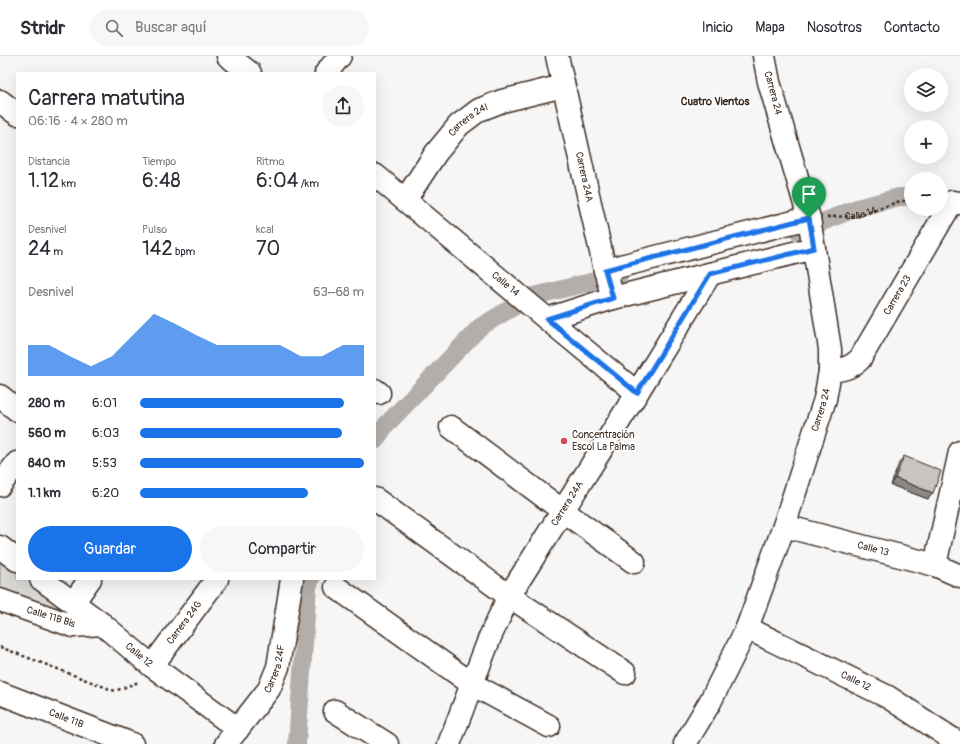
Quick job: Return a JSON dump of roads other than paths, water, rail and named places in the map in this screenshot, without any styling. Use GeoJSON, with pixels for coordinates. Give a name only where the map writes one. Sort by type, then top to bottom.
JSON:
{"type":"FeatureCollection","features":[{"type":"Feature","properties":{"kind":"street"},"geometry":{"type":"LineString","coordinates":[[228,56],[249,72]]}},
{"type":"Feature","properties":{"kind":"street"},"geometry":{"type":"LineString","coordinates":[[327,72],[340,56]]}},
{"type":"Feature","properties":{"kind":"street","name":"Carrera 24A"},"geometry":{"type":"LineString","coordinates":[[557,56],[605,270],[613,298]]}},
{"type":"Feature","properties":{"kind":"street","name":"Carrera 24"},"geometry":{"type":"LineString","coordinates":[[685,744],[710,702],[747,628],[784,526],[825,399],[830,371],[830,349],[809,218],[769,82],[764,56]]}},
{"type":"Feature","properties":{"kind":"street","name":"Carrera 24I"},"geometry":{"type":"LineString","coordinates":[[405,200],[436,153],[459,125],[479,110],[502,100],[563,86]]}},
{"type":"Feature","properties":{"kind":"street"},"geometry":{"type":"LineString","coordinates":[[0,101],[16,113]]}},
{"type":"Feature","properties":{"kind":"street","name":"Calle 14"},"geometry":{"type":"LineString","coordinates":[[376,176],[637,393]]}},
{"type":"Feature","properties":{"kind":"street","name":"Carrera 23"},"geometry":{"type":"LineString","coordinates":[[830,371],[845,369],[853,366],[860,359],[956,202]]}},
{"type":"Feature","properties":{"kind":"street"},"geometry":{"type":"LineString","coordinates":[[605,270],[809,218]]}},
{"type":"Feature","properties":{"kind":"street"},"geometry":{"type":"LineString","coordinates":[[547,319],[613,298],[814,248]]}},
{"type":"Feature","properties":{"kind":"street","name":"Carrera 24A"},"geometry":{"type":"LineString","coordinates":[[449,744],[490,637],[509,596],[710,274]]}},
{"type":"Feature","properties":{"kind":"street"},"geometry":{"type":"LineString","coordinates":[[0,396],[16,409]]}},
{"type":"Feature","properties":{"kind":"street"},"geometry":{"type":"LineString","coordinates":[[451,427],[634,562]]}},
{"type":"Feature","properties":{"kind":"street"},"geometry":{"type":"LineString","coordinates":[[936,565],[960,452]]}},
{"type":"Feature","properties":{"kind":"street"},"geometry":{"type":"LineString","coordinates":[[0,485],[16,463]]}},
{"type":"Feature","properties":{"kind":"street"},"geometry":{"type":"LineString","coordinates":[[376,500],[509,596],[625,673]]}},
{"type":"Feature","properties":{"kind":"street","name":"Calle 13"},"geometry":{"type":"LineString","coordinates":[[784,526],[936,565],[960,576]]}},
{"type":"Feature","properties":{"kind":"street"},"geometry":{"type":"LineString","coordinates":[[0,547],[16,559]]}},
{"type":"Feature","properties":{"kind":"street","name":"Calle 12"},"geometry":{"type":"LineString","coordinates":[[42,580],[102,624],[232,737]]}},
{"type":"Feature","properties":{"kind":"street"},"geometry":{"type":"LineString","coordinates":[[72,603],[89,580]]}},
{"type":"Feature","properties":{"kind":"street","name":"Carrera 24G"},"geometry":{"type":"LineString","coordinates":[[152,666],[216,580]]}},
{"type":"Feature","properties":{"kind":"street","name":"Carrera 24F"},"geometry":{"type":"LineString","coordinates":[[232,737],[269,689],[278,667],[292,580]]}},
{"type":"Feature","properties":{"kind":"street"},"geometry":{"type":"LineString","coordinates":[[336,587],[472,684],[549,726]]}},
{"type":"Feature","properties":{"kind":"street","name":"Calle 11B Bis"},"geometry":{"type":"LineString","coordinates":[[0,600],[73,626],[102,624]]}},
{"type":"Feature","properties":{"kind":"street","name":"Calle 12"},"geometry":{"type":"LineString","coordinates":[[747,628],[888,697],[960,744]]}},
{"type":"Feature","properties":{"kind":"street","name":"Calle 11B"},"geometry":{"type":"LineString","coordinates":[[0,693],[132,744]]}},
{"type":"Feature","properties":{"kind":"street"},"geometry":{"type":"LineString","coordinates":[[335,711],[387,744]]}},
{"type":"Feature","properties":{"kind":"waterway"},"geometry":{"type":"LineString","coordinates":[[797,230],[810,227],[857,208],[904,197]]}},
{"type":"Feature","properties":{"kind":"waterway"},"geometry":{"type":"LineString","coordinates":[[376,440],[386,425],[480,327],[530,297],[619,275]]}},
{"type":"Feature","properties":{"kind":"waterway"},"geometry":{"type":"LineString","coordinates":[[297,744],[308,586],[311,580]]}},
{"type":"Feature","properties":{"kind":"place","name":"Concentración Escol La Palma"},"geometry":{"type":"Point","coordinates":[564,441]}},
{"type":"Feature","properties":{"kind":"district","name":"Cuatro Vientos"},"geometry":{"type":"Point","coordinates":[715,101]}}]}
